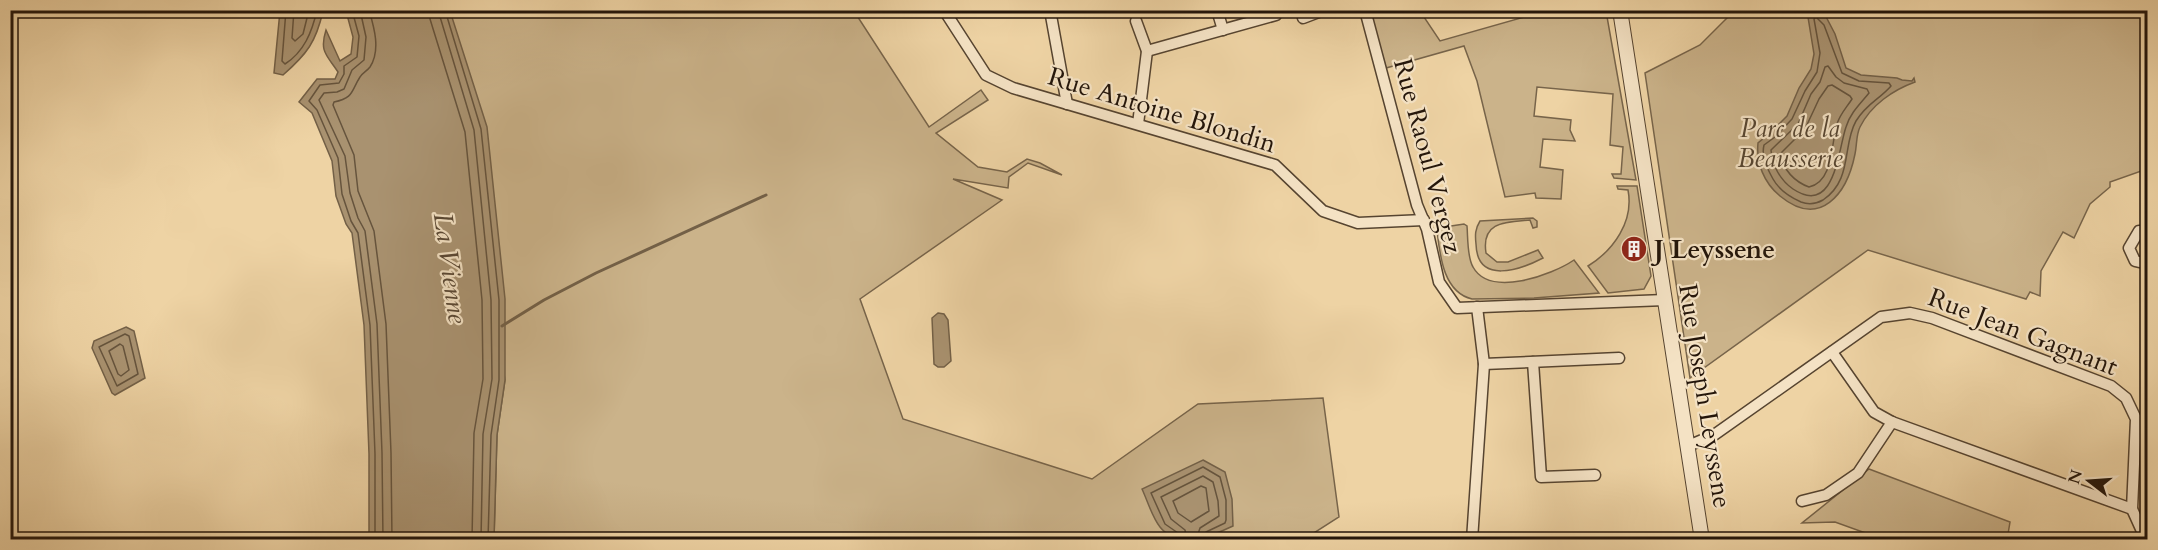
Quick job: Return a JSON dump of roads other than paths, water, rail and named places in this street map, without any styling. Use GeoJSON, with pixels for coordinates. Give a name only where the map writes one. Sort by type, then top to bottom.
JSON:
{"type":"FeatureCollection","features":[{"type":"Feature","properties":{"kind":"street","name":"Rue Antoine Blondin"},"geometry":{"type":"LineString","coordinates":[[944,10],[986,75],[1013,88],[1275,165],[1323,211],[1358,223],[1424,220]]}},
{"type":"Feature","properties":{"kind":"street"},"geometry":{"type":"LineString","coordinates":[[1050,10],[1067,104]]}},
{"type":"Feature","properties":{"kind":"street"},"geometry":{"type":"LineString","coordinates":[[1217,10],[1223,30]]}},
{"type":"Feature","properties":{"kind":"street"},"geometry":{"type":"LineString","coordinates":[[1303,18],[1324,10]]}},
{"type":"Feature","properties":{"kind":"street"},"geometry":{"type":"LineString","coordinates":[[1365,13],[1378,10]]}},
{"type":"Feature","properties":{"kind":"street","name":"Rue Joseph Leyssene"},"geometry":{"type":"LineString","coordinates":[[1621,11],[1702,540]]}},
{"type":"Feature","properties":{"kind":"street","name":"Rue Raoul Vergez"},"geometry":{"type":"LineString","coordinates":[[1365,13],[1424,220],[1439,282],[1457,308],[1477,307]]}},
{"type":"Feature","properties":{"kind":"street"},"geometry":{"type":"LineString","coordinates":[[1147,51],[1276,15]]}},
{"type":"Feature","properties":{"kind":"street"},"geometry":{"type":"LineString","coordinates":[[1136,21],[1147,51],[1138,124]]}},
{"type":"Feature","properties":{"kind":"street"},"geometry":{"type":"LineString","coordinates":[[2148,231],[2139,231],[2129,248],[2135,261],[2148,264]]}},
{"type":"Feature","properties":{"kind":"street"},"geometry":{"type":"LineString","coordinates":[[1472,540],[1484,364],[1477,307],[1665,300]]}},
{"type":"Feature","properties":{"kind":"street","name":"Rue Jean Gagnant"},"geometry":{"type":"LineString","coordinates":[[1688,446],[1714,435],[1881,317],[1910,313],[1932,318],[2111,386],[2126,398],[2136,419],[2132,509],[2146,540]]}},
{"type":"Feature","properties":{"kind":"street"},"geometry":{"type":"LineString","coordinates":[[1832,352],[1874,412],[1892,422],[2132,509]]}},
{"type":"Feature","properties":{"kind":"street"},"geometry":{"type":"LineString","coordinates":[[1484,364],[1619,358]]}},
{"type":"Feature","properties":{"kind":"street"},"geometry":{"type":"LineString","coordinates":[[1533,362],[1540,477],[1595,475]]}},
{"type":"Feature","properties":{"kind":"street"},"geometry":{"type":"LineString","coordinates":[[1802,501],[1826,495],[1858,473],[1892,422]]}},
{"type":"Feature","properties":{"kind":"water"},"geometry":{"type":"Polygon","coordinates":[[[280,11],[323,11],[309,47],[283,75],[274,73],[280,11]]]}},
{"type":"Feature","properties":{"kind":"water","name":"La Vienne"},"geometry":{"type":"Polygon","coordinates":[[[346,11],[450,11],[487,127],[505,299],[505,380],[497,435],[494,539],[369,539],[369,454],[364,325],[352,233],[346,224],[336,196],[332,161],[312,113],[299,102],[317,79],[335,79],[338,72],[324,48],[326,30],[340,61],[351,54],[353,37],[346,11]]]}},
{"type":"Feature","properties":{"kind":"water"},"geometry":{"type":"Polygon","coordinates":[[[1807,11],[1823,11],[1835,34],[1846,68],[1861,75],[1912,81],[1914,78],[1915,82],[1891,94],[1870,112],[1859,130],[1855,154],[1846,182],[1830,202],[1819,208],[1807,209],[1794,205],[1780,196],[1765,179],[1758,158],[1758,143],[1787,116],[1799,88],[1811,69],[1814,54],[1807,11]]]}},
{"type":"Feature","properties":{"kind":"water"},"geometry":{"type":"Polygon","coordinates":[[[938,313],[944,314],[948,320],[951,361],[944,367],[934,364],[932,318],[938,313]]]}},
{"type":"Feature","properties":{"kind":"water"},"geometry":{"type":"Polygon","coordinates":[[[126,327],[134,331],[145,378],[115,395],[112,393],[92,348],[94,341],[126,327]]]}},
{"type":"Feature","properties":{"kind":"water"},"geometry":{"type":"Polygon","coordinates":[[[1203,460],[1225,472],[1232,499],[1233,526],[1205,537],[1176,538],[1167,534],[1157,523],[1142,489],[1203,460]]]}},
{"type":"Feature","properties":{"kind":"waterway"},"geometry":{"type":"LineString","coordinates":[[502,326],[544,300],[596,273],[766,195]]}},
{"type":"Feature","properties":{"kind":"place","name":"J Leyssene"},"geometry":{"type":"Point","coordinates":[1634,249]}},
{"type":"Feature","properties":{"kind":"park label","name":"Parc de la Beausserie"},"geometry":{"type":"Point","coordinates":[1790,143]}}]}
